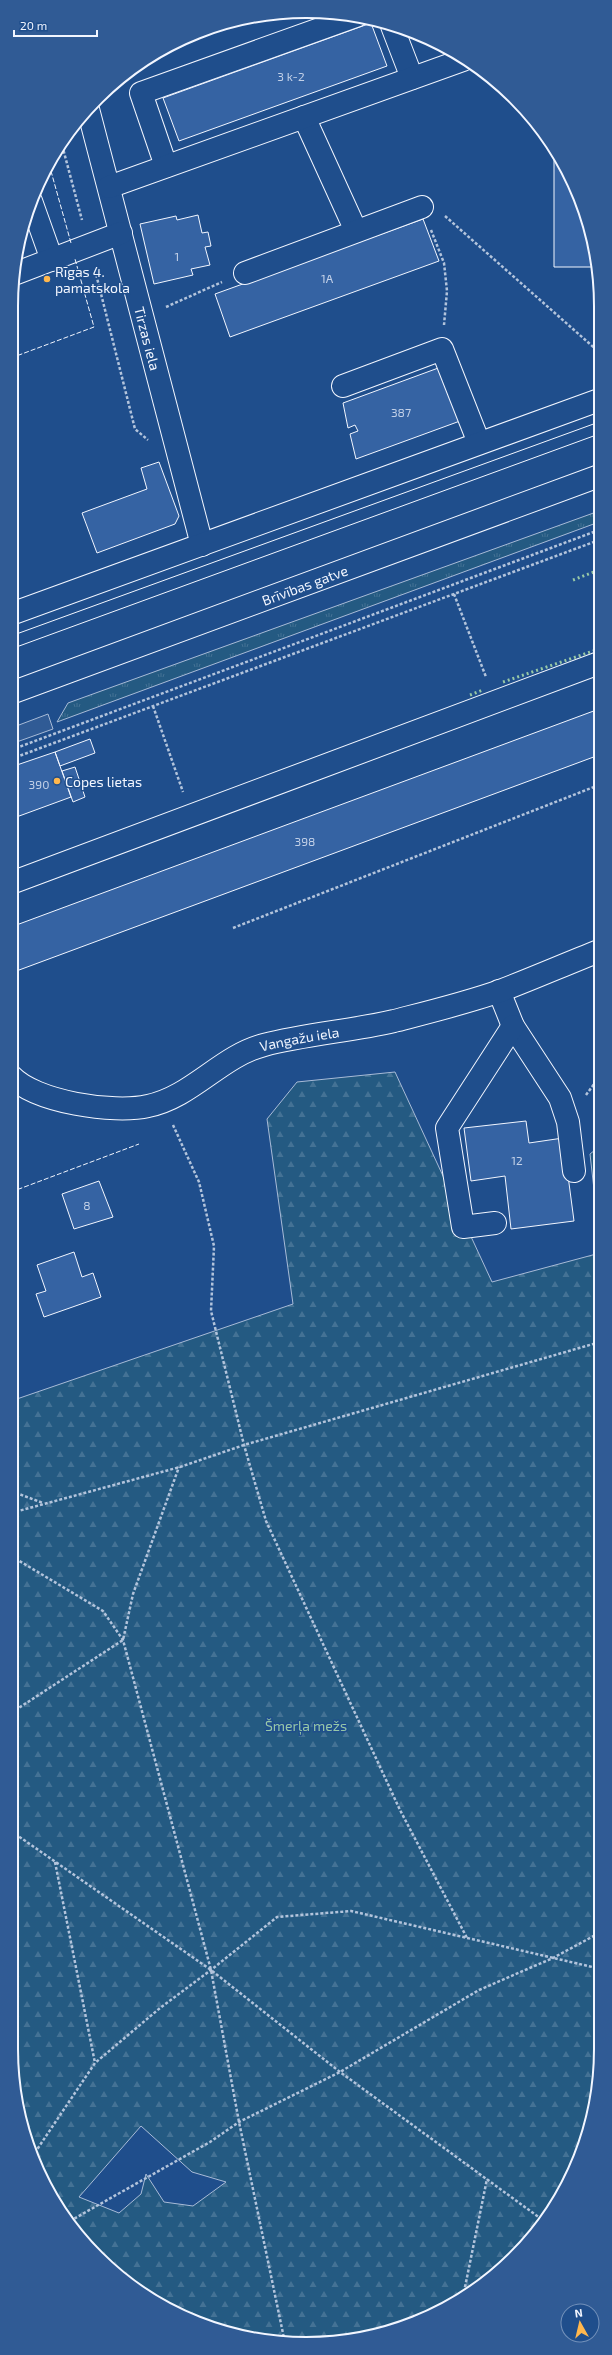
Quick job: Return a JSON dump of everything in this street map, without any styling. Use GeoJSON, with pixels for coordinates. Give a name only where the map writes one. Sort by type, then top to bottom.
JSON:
{"type":"FeatureCollection","features":[{"type":"Feature","properties":{"kind":"main road"},"geometry":{"type":"LineString","coordinates":[[166,166],[141,93],[345,20]]}},
{"type":"Feature","properties":{"kind":"main road"},"geometry":{"type":"LineString","coordinates":[[394,32],[412,78]]}},
{"type":"Feature","properties":{"kind":"main road"},"geometry":{"type":"LineString","coordinates":[[109,187],[457,62]]}},
{"type":"Feature","properties":{"kind":"main road","name":"Tirzas iela"},"geometry":{"type":"LineString","coordinates":[[90,115],[180,466],[202,545]]}},
{"type":"Feature","properties":{"kind":"main road"},"geometry":{"type":"LineString","coordinates":[[304,117],[356,231]]}},
{"type":"Feature","properties":{"kind":"main road"},"geometry":{"type":"LineString","coordinates":[[245,273],[422,207]]}},
{"type":"Feature","properties":{"kind":"main road"},"geometry":{"type":"LineString","coordinates":[[34,210],[52,260]]}},
{"type":"Feature","properties":{"kind":"main road"},"geometry":{"type":"LineString","coordinates":[[20,272],[121,233]]}},
{"type":"Feature","properties":{"kind":"main road"},"geometry":{"type":"LineString","coordinates":[[343,386],[442,349],[479,443]]}},
{"type":"Feature","properties":{"kind":"main road"},"geometry":{"type":"LineString","coordinates":[[18,611],[594,402]]}},
{"type":"Feature","properties":{"kind":"main road","name":"Brīvības gatve"},"geometry":{"type":"LineString","coordinates":[[18,690],[594,478]]}},
{"type":"Feature","properties":{"kind":"main road"},"geometry":{"type":"LineString","coordinates":[[18,881],[594,664]]}},
{"type":"Feature","properties":{"kind":"main road","name":"Vangažu iela"},"geometry":{"type":"LineString","coordinates":[[18,1082],[31,1092],[71,1102],[120,1110],[149,1106],[182,1093],[226,1063],[263,1045],[394,1021],[499,991],[594,953]]}},
{"type":"Feature","properties":{"kind":"main road"},"geometry":{"type":"LineString","coordinates":[[499,991],[513,1026],[560,1098],[568,1122],[574,1171]]}},
{"type":"Feature","properties":{"kind":"main road"},"geometry":{"type":"LineString","coordinates":[[495,1223],[463,1227],[447,1128],[513,1026]]}},
{"type":"Feature","properties":{"kind":"path"},"geometry":{"type":"LineString","coordinates":[[64,151],[135,429],[180,466]]}},
{"type":"Feature","properties":{"kind":"path"},"geometry":{"type":"LineString","coordinates":[[442,349],[447,291],[444,263],[422,207],[431,204],[594,347]]}},
{"type":"Feature","properties":{"kind":"path"},"geometry":{"type":"LineString","coordinates":[[142,318],[245,273]]}},
{"type":"Feature","properties":{"kind":"path"},"geometry":{"type":"LineString","coordinates":[[18,747],[594,532]]}},
{"type":"Feature","properties":{"kind":"path"},"geometry":{"type":"LineString","coordinates":[[18,755],[594,542]]}},
{"type":"Feature","properties":{"kind":"path"},"geometry":{"type":"LineString","coordinates":[[454,594],[496,701]]}},
{"type":"Feature","properties":{"kind":"path"},"geometry":{"type":"LineString","coordinates":[[153,706],[192,815]]}},
{"type":"Feature","properties":{"kind":"path"},"geometry":{"type":"LineString","coordinates":[[233,928],[594,787]]}},
{"type":"Feature","properties":{"kind":"path"},"geometry":{"type":"LineString","coordinates":[[162,1101],[200,1182],[214,1246],[211,1311],[244,1445],[266,1521],[400,1810],[466,1938]]}},
{"type":"Feature","properties":{"kind":"path"},"geometry":{"type":"LineString","coordinates":[[18,1511],[180,1467],[244,1445],[594,1344]]}},
{"type":"Feature","properties":{"kind":"path"},"geometry":{"type":"LineString","coordinates":[[18,1708],[123,1640],[133,1594],[180,1467]]}},
{"type":"Feature","properties":{"kind":"path"},"geometry":{"type":"LineString","coordinates":[[18,1494],[43,1503]]}},
{"type":"Feature","properties":{"kind":"path"},"geometry":{"type":"LineString","coordinates":[[18,1560],[103,1611],[123,1640],[211,1970],[239,2122],[284,2336]]}},
{"type":"Feature","properties":{"kind":"path"},"geometry":{"type":"LineString","coordinates":[[18,1836],[211,1970],[340,2072],[539,2217]]}},
{"type":"Feature","properties":{"kind":"path"},"geometry":{"type":"LineString","coordinates":[[55,1861],[95,2063]]}},
{"type":"Feature","properties":{"kind":"path"},"geometry":{"type":"LineString","coordinates":[[36,2150],[95,2063],[160,2008],[211,1970],[277,1917],[351,1911],[594,1967]]}},
{"type":"Feature","properties":{"kind":"path"},"geometry":{"type":"LineString","coordinates":[[74,2219],[210,2142],[239,2122],[340,2072],[480,1990],[553,1958],[594,1936]]}},
{"type":"Feature","properties":{"kind":"path"},"geometry":{"type":"LineString","coordinates":[[464,2290],[487,2179]]}},
{"type":"Feature","properties":{"kind":"green space"},"geometry":{"type":"Polygon","coordinates":[[[594,513],[594,524],[57,722],[68,703],[594,513]]]}},
{"type":"Feature","properties":{"kind":"green space","name":"Šmerļa mežs"},"geometry":{"type":"Polygon","coordinates":[[[395,1072],[492,1282],[594,1255],[594,2049],[592,2087],[584,2124],[572,2159],[555,2193],[523,2239],[496,2266],[450,2298],[399,2322],[344,2335],[306,2337],[268,2335],[213,2322],[196,2315],[146,2288],[116,2266],[102,2253],[89,2239],[57,2193],[33,2142],[20,2087],[18,2049],[18,1399],[293,1304],[267,1119],[297,1082],[395,1072]],[[141,2126],[79,2197],[119,2213],[141,2194],[146,2174],[164,2202],[193,2206],[226,2182],[192,2172],[141,2126]]]}},
{"type":"Feature","properties":{"kind":"green space"},"geometry":{"type":"Polygon","coordinates":[[[594,1151],[594,1190],[590,1154],[594,1151]]]}},
{"type":"Feature","properties":{"kind":"shaded area"},"geometry":{"type":"Polygon","coordinates":[[[48,714],[53,729],[18,742],[18,725],[48,714]]]}},
{"type":"Feature","properties":{"kind":"building"},"geometry":{"type":"Polygon","coordinates":[[[366,25],[372,26],[387,66],[179,141],[163,98],[366,25]]]}},
{"type":"Feature","properties":{"kind":"building"},"geometry":{"type":"Polygon","coordinates":[[[554,160],[579,213],[592,267],[554,267],[554,160]]]}},
{"type":"Feature","properties":{"kind":"building"},"geometry":{"type":"Polygon","coordinates":[[[198,215],[202,233],[208,232],[211,246],[205,247],[210,265],[191,269],[193,275],[154,284],[140,224],[176,216],[177,220],[198,215]]]}},
{"type":"Feature","properties":{"kind":"building"},"geometry":{"type":"Polygon","coordinates":[[[423,219],[439,261],[230,337],[215,294],[423,219]]]}},
{"type":"Feature","properties":{"kind":"building"},"geometry":{"type":"Polygon","coordinates":[[[441,367],[460,421],[356,459],[350,434],[358,431],[355,425],[348,428],[343,403],[441,367]]]}},
{"type":"Feature","properties":{"kind":"building"},"geometry":{"type":"Polygon","coordinates":[[[159,462],[179,516],[175,524],[97,553],[82,513],[147,489],[141,468],[159,462]]]}},
{"type":"Feature","properties":{"kind":"building"},"geometry":{"type":"Polygon","coordinates":[[[594,711],[594,757],[18,970],[18,924],[594,711]]]}},
{"type":"Feature","properties":{"kind":"building"},"geometry":{"type":"Polygon","coordinates":[[[90,739],[95,753],[60,766],[55,752],[90,739]]]}},
{"type":"Feature","properties":{"kind":"building"},"geometry":{"type":"Polygon","coordinates":[[[55,752],[71,797],[18,816],[18,765],[55,752]]]}},
{"type":"Feature","properties":{"kind":"building"},"geometry":{"type":"Polygon","coordinates":[[[75,767],[85,797],[73,802],[62,771],[75,767]]]}},
{"type":"Feature","properties":{"kind":"building"},"geometry":{"type":"Polygon","coordinates":[[[526,1121],[529,1143],[563,1138],[574,1221],[511,1229],[505,1176],[471,1181],[464,1128],[526,1121]]]}},
{"type":"Feature","properties":{"kind":"building"},"geometry":{"type":"Polygon","coordinates":[[[99,1181],[113,1217],[74,1229],[62,1194],[99,1181]]]}},
{"type":"Feature","properties":{"kind":"building"},"geometry":{"type":"Polygon","coordinates":[[[74,1252],[82,1277],[93,1273],[101,1297],[44,1317],[36,1294],[46,1291],[37,1265],[74,1252]]]}},
{"type":"Feature","properties":{"kind":"tram line"},"geometry":{"type":"LineString","coordinates":[[18,633],[594,424]]}},
{"type":"Feature","properties":{"kind":"tram line"},"geometry":{"type":"LineString","coordinates":[[18,646],[594,436]]}},
{"type":"Feature","properties":{"kind":"hedge"},"geometry":{"type":"LineString","coordinates":[[573,580],[594,572]]}},
{"type":"Feature","properties":{"kind":"hedge"},"geometry":{"type":"LineString","coordinates":[[503,682],[594,651]]}},
{"type":"Feature","properties":{"kind":"hedge"},"geometry":{"type":"LineString","coordinates":[[470,695],[483,690]]}},
{"type":"Feature","properties":{"kind":"fence"},"geometry":{"type":"LineString","coordinates":[[51,173],[71,243]]}},
{"type":"Feature","properties":{"kind":"fence"},"geometry":{"type":"LineString","coordinates":[[18,355],[94,327],[75,259]]}},
{"type":"Feature","properties":{"kind":"fence"},"geometry":{"type":"LineString","coordinates":[[18,1189],[139,1144]]}},
{"type":"Feature","properties":{"kind":"place","name":"Rīgas 4. pamatskola"},"geometry":{"type":"Point","coordinates":[47,279]}},
{"type":"Feature","properties":{"kind":"place","name":"Copes lietas"},"geometry":{"type":"Point","coordinates":[57,781]}}]}
